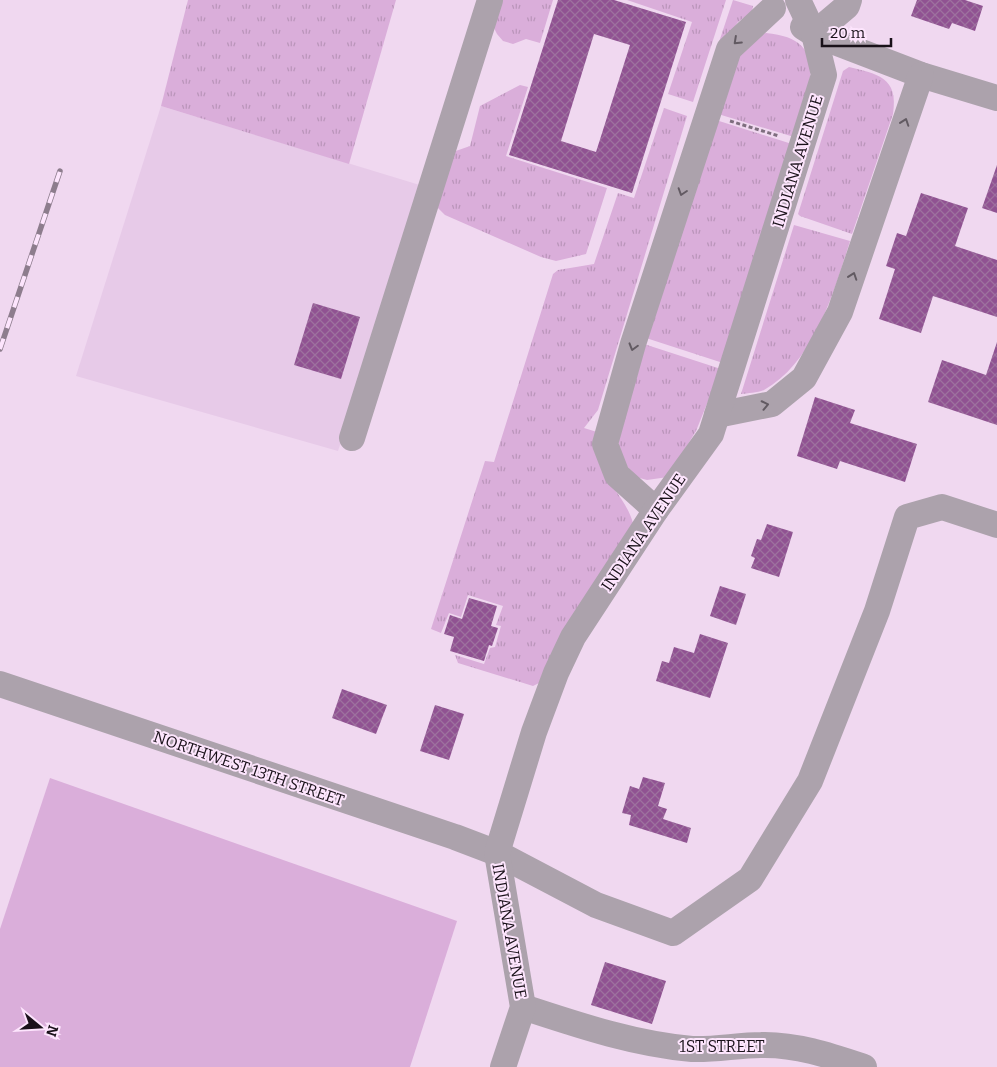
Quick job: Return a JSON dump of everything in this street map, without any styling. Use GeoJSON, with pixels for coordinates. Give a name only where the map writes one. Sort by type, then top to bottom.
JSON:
{"type":"FeatureCollection","features":[{"type":"Feature","properties":{"kind":"street"},"geometry":{"type":"LineString","coordinates":[[352,438],[490,0]]}},
{"type":"Feature","properties":{"kind":"street","name":"INDIANA AVENUE"},"geometry":{"type":"LineString","coordinates":[[503,1067],[523,1007],[497,853],[534,732],[556,672],[573,637],[656,510],[711,434],[824,76],[814,34],[798,0]]}},
{"type":"Feature","properties":{"kind":"street"},"geometry":{"type":"LineString","coordinates":[[814,34],[847,6],[849,0]]}},
{"type":"Feature","properties":{"kind":"street"},"geometry":{"type":"LineString","coordinates":[[656,510],[617,475],[605,444],[633,344],[729,49],[764,4],[814,34],[921,74],[997,98]]}},
{"type":"Feature","properties":{"kind":"street"},"geometry":{"type":"LineString","coordinates":[[717,414],[772,404],[804,378],[840,312],[921,74]]}},
{"type":"Feature","properties":{"kind":"street","name":"NORTHWEST 13TH STREET"},"geometry":{"type":"LineString","coordinates":[[0,684],[455,837],[497,853],[596,905],[673,933],[750,879],[810,780],[877,611],[908,517],[942,507],[997,525]]}},
{"type":"Feature","properties":{"kind":"street","name":"1ST STREET"},"geometry":{"type":"LineString","coordinates":[[523,1007],[579,1026],[650,1043],[694,1049],[761,1045],[786,1047],[816,1052],[864,1067]]}},
{"type":"Feature","properties":{"kind":"path"},"geometry":{"type":"LineString","coordinates":[[727,120],[781,137]]}},
{"type":"Feature","properties":{"kind":"shaded area"},"geometry":{"type":"Polygon","coordinates":[[[161,106],[423,186],[338,451],[76,376],[161,106]]]}},
{"type":"Feature","properties":{"kind":"green space"},"geometry":{"type":"Polygon","coordinates":[[[188,0],[396,0],[349,164],[161,106],[188,0]]]}},
{"type":"Feature","properties":{"kind":"green space"},"geometry":{"type":"Polygon","coordinates":[[[501,0],[553,0],[540,43],[526,39],[513,44],[503,41],[493,26],[501,0]]]}},
{"type":"Feature","properties":{"kind":"green space"},"geometry":{"type":"Polygon","coordinates":[[[627,0],[726,0],[693,102],[668,94],[692,22],[627,0]]]}},
{"type":"Feature","properties":{"kind":"green space"},"geometry":{"type":"Polygon","coordinates":[[[733,0],[753,6],[752,12],[738,22],[719,48],[717,48],[733,0]]]}},
{"type":"Feature","properties":{"kind":"green space"},"geometry":{"type":"Polygon","coordinates":[[[766,33],[788,37],[801,46],[808,57],[810,71],[809,86],[794,137],[718,114],[735,59],[755,36],[766,33]]]}},
{"type":"Feature","properties":{"kind":"green space"},"geometry":{"type":"Polygon","coordinates":[[[849,67],[869,72],[884,79],[893,92],[894,102],[893,114],[852,234],[798,214],[843,71],[849,67]]]}},
{"type":"Feature","properties":{"kind":"green space"},"geometry":{"type":"Polygon","coordinates":[[[520,85],[528,87],[506,156],[607,188],[586,254],[556,261],[541,257],[445,215],[436,206],[453,152],[470,146],[480,106],[520,85]]]}},
{"type":"Feature","properties":{"kind":"green space"},"geometry":{"type":"Polygon","coordinates":[[[664,108],[687,116],[598,410],[584,428],[597,432],[599,464],[623,501],[633,523],[539,683],[533,686],[458,663],[455,655],[484,664],[490,648],[495,647],[501,626],[496,625],[503,606],[468,595],[461,617],[449,613],[441,633],[431,629],[485,461],[494,462],[553,274],[558,270],[594,264],[618,193],[634,198],[664,108]]]}},
{"type":"Feature","properties":{"kind":"green space"},"geometry":{"type":"Polygon","coordinates":[[[716,120],[792,144],[723,363],[646,338],[716,120]]]}},
{"type":"Feature","properties":{"kind":"green space"},"geometry":{"type":"Polygon","coordinates":[[[794,225],[850,241],[829,303],[809,344],[781,378],[764,390],[741,394],[794,225]]]}},
{"type":"Feature","properties":{"kind":"green space"},"geometry":{"type":"Polygon","coordinates":[[[644,344],[721,369],[696,431],[668,477],[647,480],[636,477],[620,458],[618,437],[644,344]]]}},
{"type":"Feature","properties":{"kind":"green space"},"geometry":{"type":"Polygon","coordinates":[[[50,778],[457,921],[410,1067],[0,1067],[0,929],[50,778]]]}},
{"type":"Feature","properties":{"kind":"building"},"geometry":{"type":"Polygon","coordinates":[[[558,0],[614,0],[686,22],[632,193],[509,155],[558,0]],[[594,34],[561,141],[596,152],[630,45],[594,34]]]}},
{"type":"Feature","properties":{"kind":"building"},"geometry":{"type":"Polygon","coordinates":[[[917,0],[965,0],[983,6],[975,31],[952,23],[949,29],[911,16],[917,0]]]}},
{"type":"Feature","properties":{"kind":"building"},"geometry":{"type":"Polygon","coordinates":[[[997,165],[997,213],[982,208],[997,165]]]}},
{"type":"Feature","properties":{"kind":"building"},"geometry":{"type":"Polygon","coordinates":[[[921,193],[968,208],[955,246],[997,260],[997,317],[933,296],[921,333],[879,319],[895,269],[886,266],[897,233],[906,236],[921,193]]]}},
{"type":"Feature","properties":{"kind":"building"},"geometry":{"type":"Polygon","coordinates":[[[313,303],[360,317],[341,379],[294,365],[313,303]]]}},
{"type":"Feature","properties":{"kind":"building"},"geometry":{"type":"Polygon","coordinates":[[[997,342],[997,425],[928,402],[942,360],[986,375],[997,342]]]}},
{"type":"Feature","properties":{"kind":"building"},"geometry":{"type":"Polygon","coordinates":[[[815,397],[855,410],[850,423],[917,444],[905,482],[840,461],[837,469],[797,456],[815,397]]]}},
{"type":"Feature","properties":{"kind":"building"},"geometry":{"type":"Polygon","coordinates":[[[767,524],[793,532],[779,577],[751,568],[755,558],[751,556],[757,539],[761,540],[767,524]]]}},
{"type":"Feature","properties":{"kind":"building"},"geometry":{"type":"Polygon","coordinates":[[[720,586],[746,594],[736,625],[710,616],[720,586]]]}},
{"type":"Feature","properties":{"kind":"building"},"geometry":{"type":"Polygon","coordinates":[[[469,598],[497,606],[491,626],[498,628],[492,646],[489,645],[484,661],[450,651],[454,637],[444,634],[450,615],[462,619],[469,598]]]}},
{"type":"Feature","properties":{"kind":"building"},"geometry":{"type":"Polygon","coordinates":[[[700,634],[728,643],[710,698],[656,681],[662,661],[669,663],[674,647],[694,653],[700,634]]]}},
{"type":"Feature","properties":{"kind":"building"},"geometry":{"type":"Polygon","coordinates":[[[342,689],[387,705],[376,734],[332,718],[342,689]]]}},
{"type":"Feature","properties":{"kind":"building"},"geometry":{"type":"Polygon","coordinates":[[[435,705],[464,714],[449,760],[420,751],[435,705]]]}},
{"type":"Feature","properties":{"kind":"building"},"geometry":{"type":"Polygon","coordinates":[[[643,777],[665,783],[658,806],[667,809],[663,819],[691,828],[687,843],[629,825],[631,815],[622,813],[630,786],[639,789],[643,777]]]}},
{"type":"Feature","properties":{"kind":"building"},"geometry":{"type":"Polygon","coordinates":[[[605,962],[666,981],[652,1024],[591,1005],[605,962]]]}},
{"type":"Feature","properties":{"kind":"railway"},"geometry":{"type":"LineString","coordinates":[[0,349],[60,171]]}}]}
